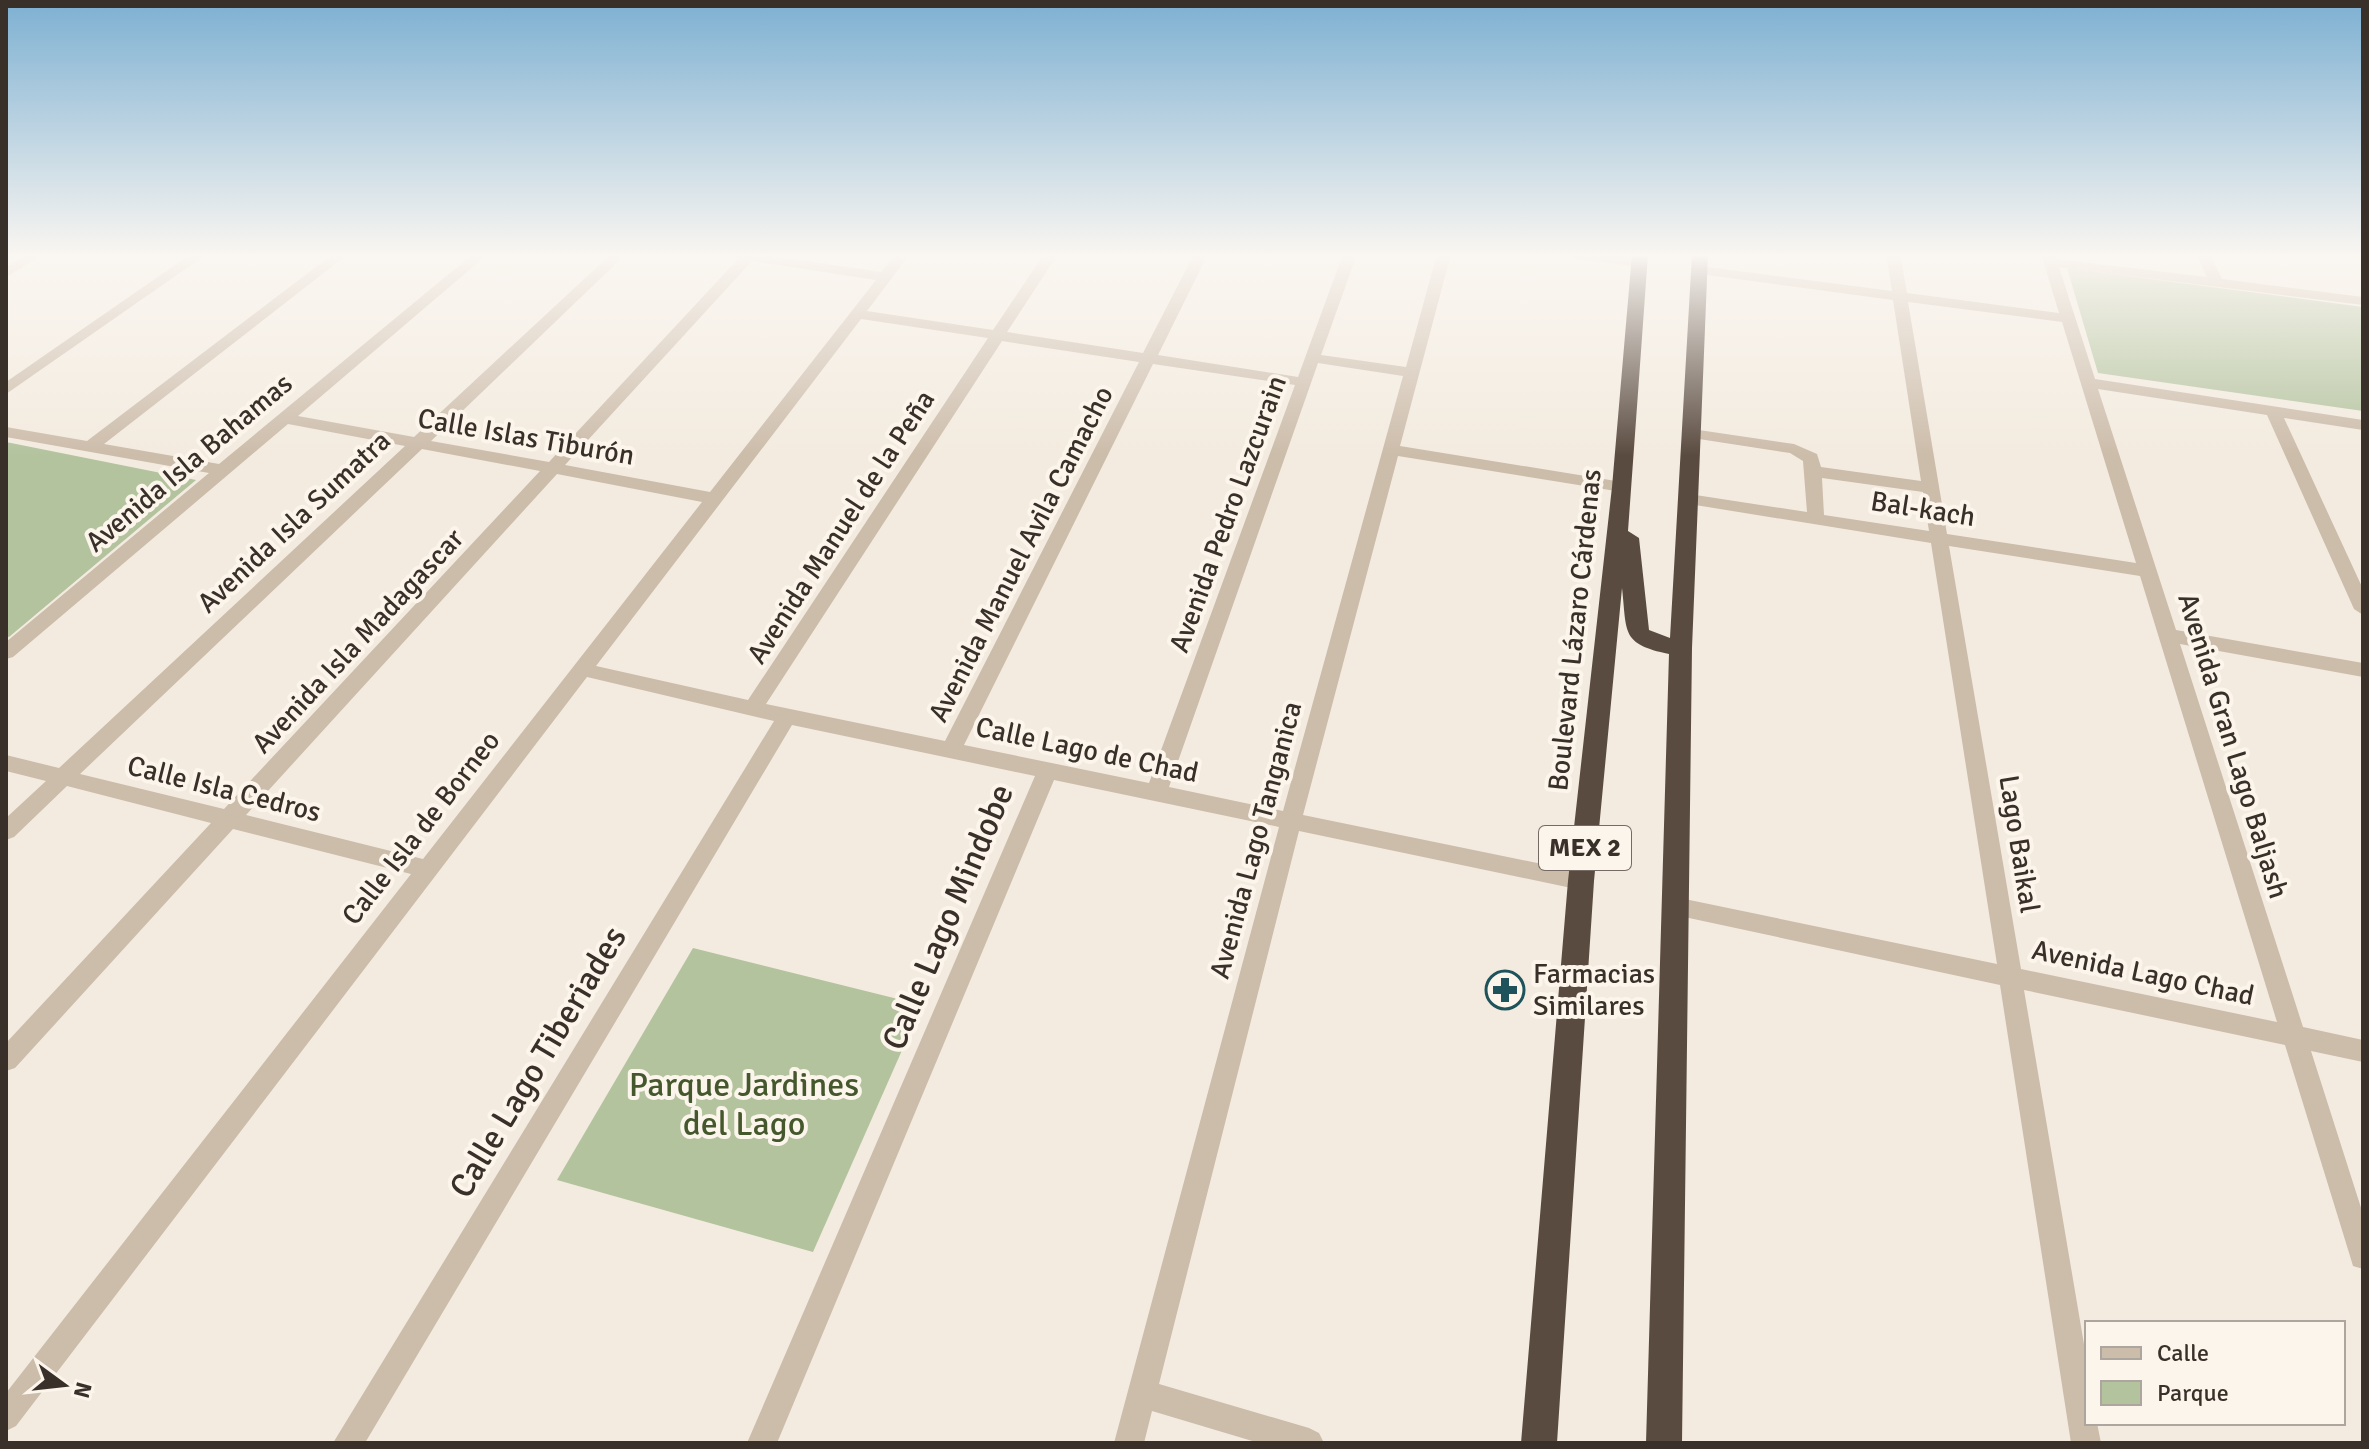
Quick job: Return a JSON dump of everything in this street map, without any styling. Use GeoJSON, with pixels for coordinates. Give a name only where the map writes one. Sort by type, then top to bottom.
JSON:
{"type":"FeatureCollection","features":[{"type":"Feature","properties":{"kind":"highway","name":"Boulevard Lázaro Cárdenas"},"geometry":{"type":"LineString","coordinates":[[1539,1443],[1581,881],[1622,487],[1635,322]]}},
{"type":"Feature","properties":{"kind":"highway"},"geometry":{"type":"LineString","coordinates":[[1664,1443],[1681,648],[1697,322]]}},
{"type":"Feature","properties":{"kind":"highway"},"geometry":{"type":"LineString","coordinates":[[1618,517],[1628,538],[1638,633],[1646,641],[1681,648]]}},
{"type":"Feature","properties":{"kind":"street"},"geometry":{"type":"LineString","coordinates":[[6,389],[103,322]]}},
{"type":"Feature","properties":{"kind":"street"},"geometry":{"type":"LineString","coordinates":[[92,445],[253,322]]}},
{"type":"Feature","properties":{"kind":"street","name":"Avenida Isla Bahamas"},"geometry":{"type":"LineString","coordinates":[[6,652],[399,322]]}},
{"type":"Feature","properties":{"kind":"street","name":"Avenida Isla Sumatra"},"geometry":{"type":"LineString","coordinates":[[6,831],[547,322]]}},
{"type":"Feature","properties":{"kind":"street","name":"Avenida Isla Madagascar"},"geometry":{"type":"LineString","coordinates":[[6,1060],[556,468],[682,322]]}},
{"type":"Feature","properties":{"kind":"street","name":"Calle Isla de Borneo"},"geometry":{"type":"LineString","coordinates":[[6,1416],[851,322]]}},
{"type":"Feature","properties":{"kind":"street"},"geometry":{"type":"LineString","coordinates":[[908,322],[1303,382]]}},
{"type":"Feature","properties":{"kind":"street","name":"Avenida Manuel de la Peña"},"geometry":{"type":"LineString","coordinates":[[753,709],[1007,322]]}},
{"type":"Feature","properties":{"kind":"street","name":"Avenida Manuel Avila Camacho"},"geometry":{"type":"LineString","coordinates":[[951,750],[1167,322]]}},
{"type":"Feature","properties":{"kind":"street","name":"Avenida Pedro Lazcurain"},"geometry":{"type":"LineString","coordinates":[[1156,793],[1325,322]]}},
{"type":"Feature","properties":{"kind":"street","name":"Avenida Lago Tanganica"},"geometry":{"type":"LineString","coordinates":[[1129,1443],[1291,821],[1426,322]]}},
{"type":"Feature","properties":{"kind":"street","name":"Lago Baikal"},"geometry":{"type":"LineString","coordinates":[[1903,322],[1941,538],[2086,1443]]}},
{"type":"Feature","properties":{"kind":"street","name":"Avenida Gran Lago Baljash"},"geometry":{"type":"LineString","coordinates":[[2070,322],[2363,1256]]}},
{"type":"Feature","properties":{"kind":"street"},"geometry":{"type":"LineString","coordinates":[[1312,358],[1412,373]]}},
{"type":"Feature","properties":{"kind":"street"},"geometry":{"type":"LineString","coordinates":[[2091,383],[2363,425]]}},
{"type":"Feature","properties":{"kind":"street"},"geometry":{"type":"LineString","coordinates":[[2274,413],[2363,609]]}},
{"type":"Feature","properties":{"kind":"street","name":"Calle Islas Tiburón"},"geometry":{"type":"LineString","coordinates":[[283,418],[712,498]]}},
{"type":"Feature","properties":{"kind":"street"},"geometry":{"type":"LineString","coordinates":[[6,432],[222,470]]}},
{"type":"Feature","properties":{"kind":"street"},"geometry":{"type":"LineString","coordinates":[[1692,434],[1794,449],[1811,458],[1816,518]]}},
{"type":"Feature","properties":{"kind":"street"},"geometry":{"type":"LineString","coordinates":[[1392,450],[1622,487]]}},
{"type":"Feature","properties":{"kind":"street"},"geometry":{"type":"LineString","coordinates":[[1813,471],[1932,488]]}},
{"type":"Feature","properties":{"kind":"street","name":"Bal-kach"},"geometry":{"type":"LineString","coordinates":[[1689,499],[2149,571]]}},
{"type":"Feature","properties":{"kind":"street"},"geometry":{"type":"LineString","coordinates":[[2171,636],[2363,670]]}},
{"type":"Feature","properties":{"kind":"street","name":"Calle Lago de Chad"},"geometry":{"type":"LineString","coordinates":[[581,669],[753,709],[1581,881]]}},
{"type":"Feature","properties":{"kind":"street","name":"Calle Lago Tiberiades"},"geometry":{"type":"LineString","coordinates":[[348,1443],[787,716]]}},
{"type":"Feature","properties":{"kind":"street","name":"Calle Isla Cedros"},"geometry":{"type":"LineString","coordinates":[[6,763],[428,869]]}},
{"type":"Feature","properties":{"kind":"street","name":"Calle Lago Mindobe"},"geometry":{"type":"LineString","coordinates":[[762,1443],[1048,770]]}},
{"type":"Feature","properties":{"kind":"street","name":"Avenida Lago Chad"},"geometry":{"type":"LineString","coordinates":[[1675,906],[2363,1051]]}},
{"type":"Feature","properties":{"kind":"street"},"geometry":{"type":"LineString","coordinates":[[1142,1394],[1309,1443]]}},
{"type":"Feature","properties":{"kind":"green space"},"geometry":{"type":"Polygon","coordinates":[[[2083,322],[2363,322],[2363,411],[2098,373],[2083,322]]]}},
{"type":"Feature","properties":{"kind":"green space"},"geometry":{"type":"Polygon","coordinates":[[[6,442],[196,480],[9,637],[6,636],[6,442]]]}},
{"type":"Feature","properties":{"kind":"green space","name":"Parque Jardines del Lago"},"geometry":{"type":"Polygon","coordinates":[[[693,948],[922,1005],[813,1252],[557,1180],[693,948]]]}},
{"type":"Feature","properties":{"kind":"place","name":"Farmacias Similares"},"geometry":{"type":"Point","coordinates":[1505,990]}}]}
